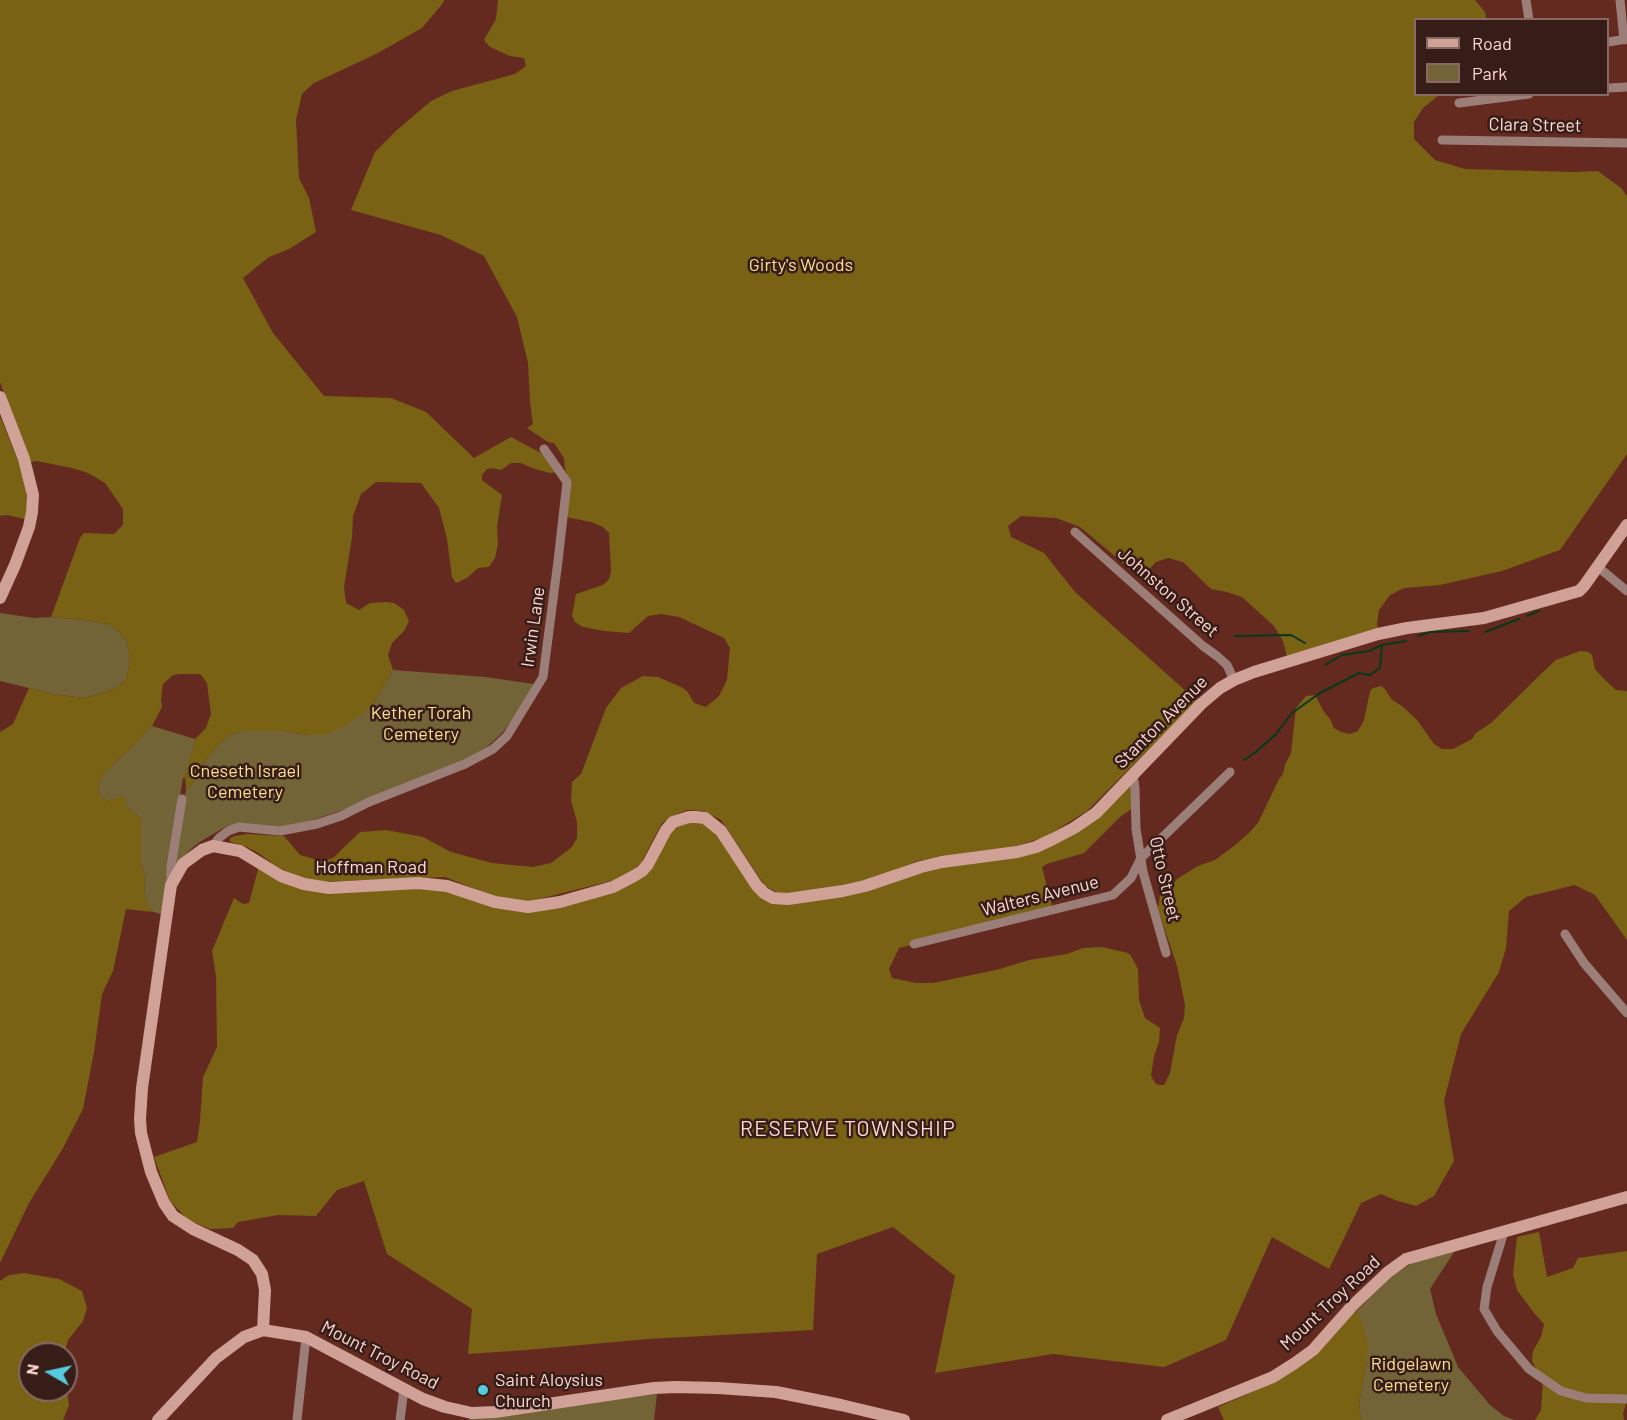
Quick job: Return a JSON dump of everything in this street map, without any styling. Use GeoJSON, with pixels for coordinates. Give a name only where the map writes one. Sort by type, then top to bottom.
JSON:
{"type":"FeatureCollection","features":[{"type":"Feature","properties":{"kind":"street"},"geometry":{"type":"LineString","coordinates":[[1526,0],[1529,18]]}},
{"type":"Feature","properties":{"kind":"street"},"geometry":{"type":"LineString","coordinates":[[1609,42],[1625,39],[1620,0]]}},
{"type":"Feature","properties":{"kind":"street"},"geometry":{"type":"LineString","coordinates":[[1609,88],[1627,87]]}},
{"type":"Feature","properties":{"kind":"street"},"geometry":{"type":"LineString","coordinates":[[1459,103],[1513,96]]}},
{"type":"Feature","properties":{"kind":"street","name":"Clara Street"},"geometry":{"type":"LineString","coordinates":[[1442,140],[1627,143]]}},
{"type":"Feature","properties":{"kind":"street"},"geometry":{"type":"LineString","coordinates":[[0,397],[24,459],[33,495],[29,527],[0,598]]}},
{"type":"Feature","properties":{"kind":"street","name":"Irwin Lane"},"geometry":{"type":"LineString","coordinates":[[213,846],[228,831],[239,827],[280,831],[317,824],[341,816],[369,802],[465,764],[493,749],[507,736],[543,677],[557,573],[567,482],[544,449]]}},
{"type":"Feature","properties":{"kind":"street","name":"Stanton Avenue"},"geometry":{"type":"LineString","coordinates":[[773,898],[788,899],[843,891],[942,862],[1017,852],[1036,847],[1074,828],[1096,813],[1209,696],[1234,680],[1378,634],[1484,618],[1579,591],[1627,525]]}},
{"type":"Feature","properties":{"kind":"street","name":"Johnston Street"},"geometry":{"type":"LineString","coordinates":[[1075,532],[1227,665],[1234,680]]}},
{"type":"Feature","properties":{"kind":"street"},"geometry":{"type":"LineString","coordinates":[[1598,567],[1627,591]]}},
{"type":"Feature","properties":{"kind":"street","name":"Walters Avenue"},"geometry":{"type":"LineString","coordinates":[[914,944],[1113,895],[1131,878],[1141,858],[1230,772]]}},
{"type":"Feature","properties":{"kind":"street","name":"Otto Street"},"geometry":{"type":"LineString","coordinates":[[1133,775],[1136,829],[1143,872],[1166,953]]}},
{"type":"Feature","properties":{"kind":"street"},"geometry":{"type":"LineString","coordinates":[[158,1420],[216,1358],[244,1337],[263,1330],[265,1290],[262,1274],[253,1260],[173,1216],[164,1203],[151,1172],[141,1133],[142,1088],[182,799]]}},
{"type":"Feature","properties":{"kind":"street","name":"Hoffman Road"},"geometry":{"type":"LineString","coordinates":[[213,846],[240,851],[281,876],[304,884],[329,888],[418,883],[447,886],[495,902],[528,907],[560,902],[613,887],[634,876],[648,864],[666,830],[673,822],[696,817],[705,818],[721,831],[757,886],[773,898]]}},
{"type":"Feature","properties":{"kind":"street"},"geometry":{"type":"LineString","coordinates":[[171,885],[183,864],[202,850],[213,846]]}},
{"type":"Feature","properties":{"kind":"street"},"geometry":{"type":"LineString","coordinates":[[1565,934],[1584,963],[1627,1014]]}},
{"type":"Feature","properties":{"kind":"street","name":"Mount Troy Road"},"geometry":{"type":"LineString","coordinates":[[1167,1420],[1273,1377],[1313,1350],[1352,1306],[1388,1272],[1406,1259],[1627,1197]]}},
{"type":"Feature","properties":{"kind":"street"},"geometry":{"type":"LineString","coordinates":[[1504,1232],[1487,1287],[1484,1308],[1497,1331],[1529,1368],[1561,1390],[1586,1398],[1627,1399]]}},
{"type":"Feature","properties":{"kind":"street","name":"Mount Troy Road"},"geometry":{"type":"LineString","coordinates":[[263,1330],[306,1337],[423,1399],[472,1413],[495,1412],[654,1388],[675,1387],[776,1392],[904,1420]]}},
{"type":"Feature","properties":{"kind":"street"},"geometry":{"type":"LineString","coordinates":[[297,1420],[306,1337]]}},
{"type":"Feature","properties":{"kind":"street"},"geometry":{"type":"LineString","coordinates":[[400,1420],[404,1389]]}},
{"type":"Feature","properties":{"kind":"green space"},"geometry":{"type":"Polygon","coordinates":[[[0,0],[444,0],[422,28],[376,54],[314,83],[302,94],[296,120],[299,178],[309,198],[316,232],[289,249],[269,257],[243,278],[273,333],[324,396],[391,398],[426,412],[474,458],[511,437],[541,453],[557,472],[550,473],[521,463],[511,463],[501,470],[487,469],[482,475],[482,480],[502,495],[495,558],[489,567],[478,568],[467,578],[456,583],[452,577],[447,539],[439,508],[421,483],[376,482],[361,494],[353,516],[344,587],[346,603],[359,610],[370,603],[394,603],[404,610],[409,621],[404,631],[392,643],[388,655],[393,670],[372,706],[348,724],[326,735],[282,731],[243,731],[230,735],[218,745],[189,789],[186,789],[185,778],[195,739],[206,728],[211,714],[207,683],[200,674],[181,674],[173,675],[163,684],[162,707],[152,726],[100,779],[98,789],[100,796],[107,801],[125,796],[126,807],[141,819],[141,863],[144,871],[145,896],[147,905],[153,912],[126,909],[113,971],[102,994],[83,1109],[63,1148],[29,1203],[0,1263],[0,732],[13,724],[29,688],[85,698],[114,689],[126,680],[130,660],[127,641],[119,631],[107,624],[51,617],[80,538],[84,533],[114,534],[123,525],[123,509],[105,483],[88,473],[37,461],[30,462],[0,382],[0,0]]]}},
{"type":"Feature","properties":{"kind":"green space","name":"Girty's Woods"},"geometry":{"type":"Polygon","coordinates":[[[498,0],[1475,0],[1485,12],[1486,18],[1414,18],[1414,96],[1438,96],[1423,108],[1414,122],[1414,139],[1435,160],[1465,169],[1598,171],[1621,188],[1627,196],[1627,454],[1560,550],[1502,571],[1440,585],[1404,588],[1390,595],[1379,610],[1378,629],[1287,657],[1283,641],[1274,626],[1242,597],[1211,589],[1183,562],[1168,558],[1156,562],[1141,578],[1080,527],[1056,518],[1021,516],[1008,526],[1011,537],[1044,553],[1075,592],[1197,701],[1087,811],[1045,837],[1013,847],[918,861],[861,883],[790,894],[776,892],[765,886],[721,820],[704,811],[687,810],[662,823],[641,863],[630,873],[619,879],[527,902],[498,898],[445,877],[321,882],[296,877],[257,852],[230,842],[230,838],[247,834],[284,836],[300,855],[321,861],[333,858],[360,832],[386,830],[423,837],[451,852],[492,863],[533,867],[551,863],[572,847],[577,838],[577,822],[571,801],[572,782],[581,774],[606,708],[621,688],[643,676],[658,677],[681,687],[687,691],[694,703],[706,707],[719,696],[727,680],[730,648],[724,638],[679,617],[661,614],[648,616],[629,633],[583,627],[575,622],[572,616],[576,594],[603,585],[609,579],[611,571],[609,533],[603,527],[591,522],[566,517],[569,480],[564,458],[554,443],[548,442],[527,428],[533,424],[528,363],[517,317],[484,256],[441,235],[351,210],[375,152],[431,101],[452,91],[515,74],[526,66],[524,58],[510,56],[490,47],[484,40],[496,19],[498,0]]]}},
{"type":"Feature","properties":{"kind":"green space"},"geometry":{"type":"Polygon","coordinates":[[[0,416],[25,478],[27,501],[25,519],[7,515],[0,516],[0,416]]]}},
{"type":"Feature","properties":{"kind":"green space"},"geometry":{"type":"Polygon","coordinates":[[[0,613],[107,624],[119,631],[127,641],[130,660],[126,680],[114,689],[85,698],[58,695],[0,681],[0,613]]]}},
{"type":"Feature","properties":{"kind":"green space"},"geometry":{"type":"Polygon","coordinates":[[[1580,651],[1589,652],[1592,655],[1595,669],[1616,690],[1627,691],[1627,940],[1595,895],[1575,885],[1526,897],[1509,911],[1506,948],[1499,972],[1461,1034],[1444,1101],[1454,1161],[1434,1196],[1416,1206],[1381,1194],[1361,1203],[1329,1269],[1272,1237],[1226,1340],[1164,1367],[1053,1354],[935,1373],[955,1276],[893,1227],[817,1254],[813,1330],[648,1339],[468,1354],[472,1309],[387,1254],[364,1181],[337,1190],[316,1216],[278,1215],[238,1222],[233,1228],[210,1229],[188,1220],[170,1201],[154,1157],[197,1142],[203,1077],[217,1047],[216,976],[212,951],[234,898],[243,904],[249,903],[260,862],[304,884],[418,883],[528,907],[634,876],[666,830],[705,818],[757,886],[788,899],[921,867],[1017,852],[1074,828],[1133,775],[1135,807],[1121,816],[1084,853],[1042,867],[1053,910],[899,948],[889,969],[892,978],[916,983],[933,983],[1000,969],[1029,960],[1067,954],[1083,948],[1102,947],[1128,953],[1138,969],[1139,1000],[1145,1018],[1160,1028],[1151,1076],[1156,1084],[1164,1085],[1170,1073],[1177,1035],[1184,1018],[1185,1005],[1177,966],[1158,909],[1160,895],[1177,879],[1198,866],[1215,860],[1258,823],[1291,753],[1296,708],[1306,696],[1315,695],[1334,728],[1350,734],[1358,731],[1364,720],[1370,691],[1381,686],[1392,700],[1417,720],[1434,744],[1442,749],[1453,749],[1472,739],[1476,733],[1491,723],[1556,660],[1580,651]]]}},
{"type":"Feature","properties":{"kind":"green space","name":"Kether Torah Cemetery"},"geometry":{"type":"Polygon","coordinates":[[[393,670],[485,677],[534,684],[517,714],[503,732],[488,746],[467,759],[349,808],[301,824],[282,828],[227,826],[201,841],[174,867],[186,789],[189,789],[218,745],[230,735],[243,731],[282,731],[307,735],[372,706],[393,670]]]}},
{"type":"Feature","properties":{"kind":"green space"},"geometry":{"type":"Polygon","coordinates":[[[152,726],[195,739],[185,778],[183,778],[161,914],[153,912],[147,905],[145,896],[144,871],[141,863],[141,819],[126,807],[123,797],[107,801],[100,796],[98,789],[100,779],[152,726]]]}},
{"type":"Feature","properties":{"kind":"green space"},"geometry":{"type":"Polygon","coordinates":[[[1539,1232],[1547,1277],[1573,1268],[1578,1258],[1627,1251],[1627,1401],[1623,1413],[1624,1420],[1535,1420],[1541,1410],[1543,1382],[1532,1361],[1533,1351],[1541,1337],[1544,1324],[1517,1290],[1513,1274],[1517,1237],[1539,1232]]]}},
{"type":"Feature","properties":{"kind":"green space","name":"Ridgelawn Cemetery"},"geometry":{"type":"Polygon","coordinates":[[[1456,1249],[1430,1289],[1436,1314],[1458,1367],[1490,1405],[1504,1416],[1514,1420],[1361,1420],[1359,1403],[1367,1361],[1356,1311],[1393,1275],[1409,1265],[1456,1249]]]}},
{"type":"Feature","properties":{"kind":"green space"},"geometry":{"type":"Polygon","coordinates":[[[24,1273],[59,1279],[82,1291],[87,1308],[83,1321],[67,1342],[18,1342],[18,1402],[69,1402],[63,1420],[0,1420],[0,1281],[9,1275],[24,1273]]]}},
{"type":"Feature","properties":{"kind":"green space"},"geometry":{"type":"Polygon","coordinates":[[[1356,1311],[1368,1343],[1359,1403],[1361,1420],[1224,1420],[1218,1407],[1259,1389],[1356,1311]]]}},
{"type":"Feature","properties":{"kind":"green space"},"geometry":{"type":"Polygon","coordinates":[[[657,1394],[654,1420],[469,1420],[469,1418],[657,1394]]]}},
{"type":"Feature","properties":{"kind":"waterway"},"geometry":{"type":"LineString","coordinates":[[1527,616],[1539,611]]}},
{"type":"Feature","properties":{"kind":"waterway"},"geometry":{"type":"LineString","coordinates":[[1485,632],[1519,619]]}},
{"type":"Feature","properties":{"kind":"waterway"},"geometry":{"type":"LineString","coordinates":[[1418,636],[1430,632],[1469,631]]}},
{"type":"Feature","properties":{"kind":"waterway"},"geometry":{"type":"LineString","coordinates":[[1235,636],[1291,635],[1305,643]]}},
{"type":"Feature","properties":{"kind":"waterway"},"geometry":{"type":"LineString","coordinates":[[1325,665],[1342,655],[1369,651],[1382,645],[1406,641]]}},
{"type":"Feature","properties":{"kind":"waterway"},"geometry":{"type":"LineString","coordinates":[[1244,760],[1276,734],[1292,713],[1320,693],[1359,673],[1370,675],[1380,668],[1382,645]]}},
{"type":"Feature","properties":{"kind":"place","name":"Saint Aloysius Church"},"geometry":{"type":"Point","coordinates":[483,1390]}},
{"type":"Feature","properties":{"kind":"district","name":"RESERVE TOWNSHIP"},"geometry":{"type":"Point","coordinates":[848,1129]}},
{"type":"Feature","properties":{"kind":"park label","name":"Cneseth Israel Cemetery"},"geometry":{"type":"Point","coordinates":[245,781]}}]}
